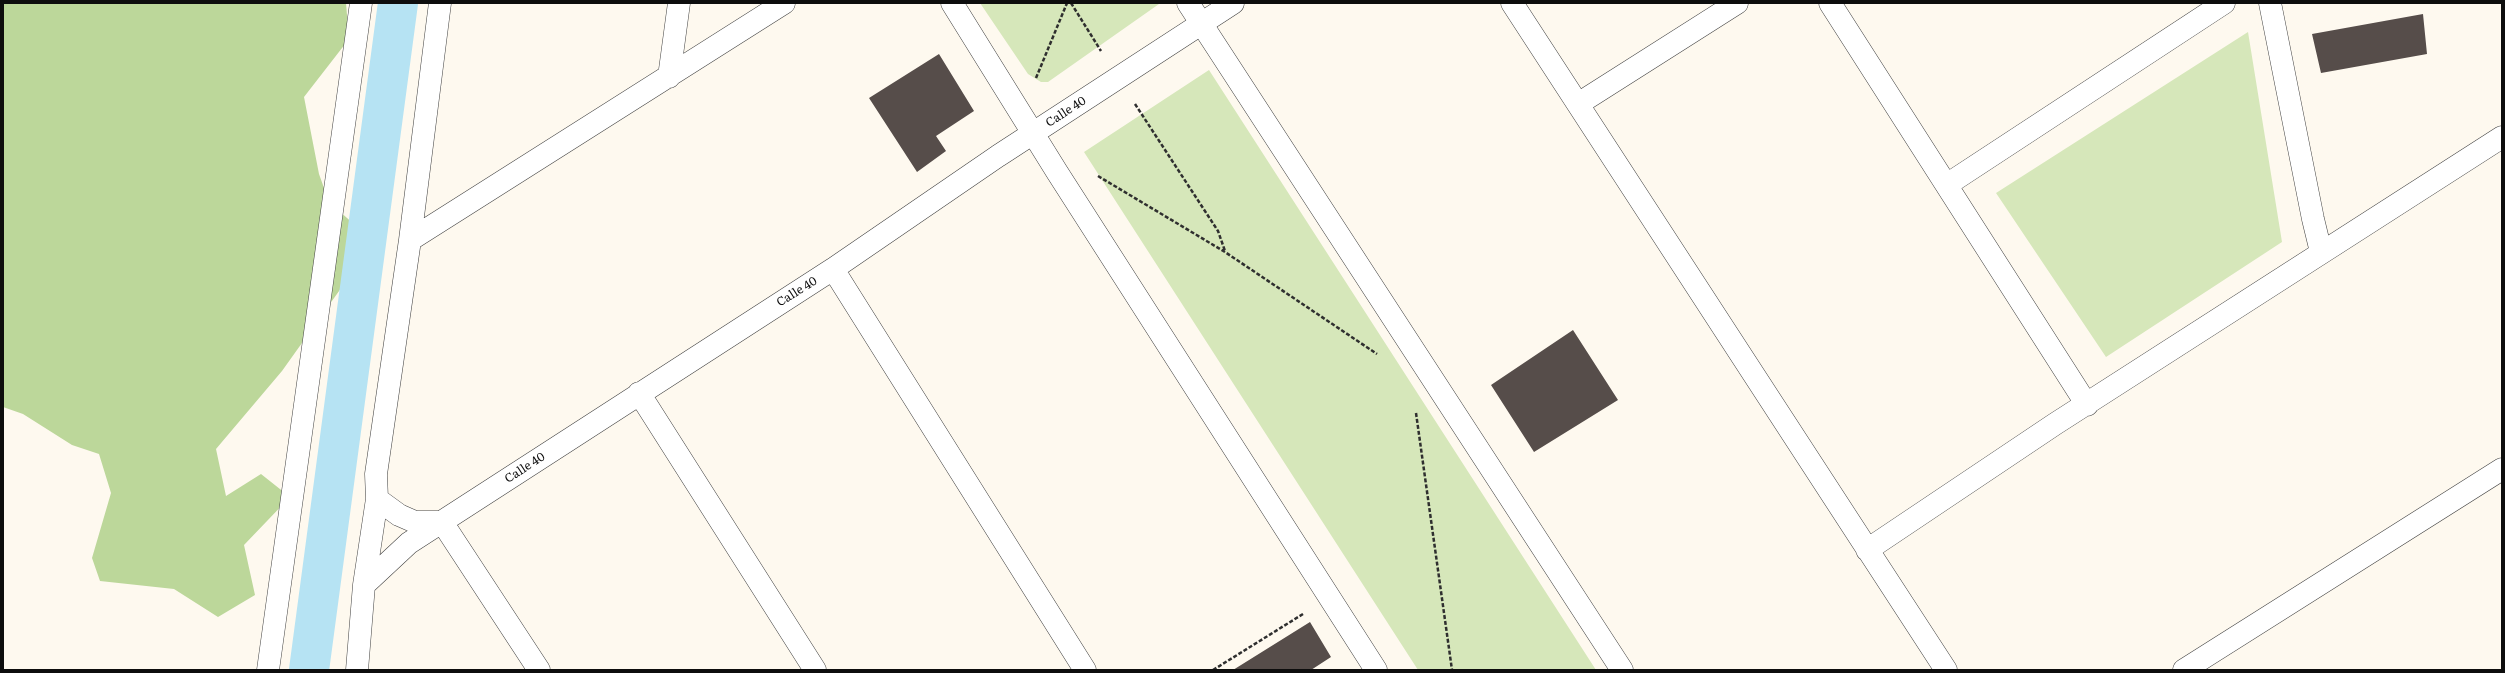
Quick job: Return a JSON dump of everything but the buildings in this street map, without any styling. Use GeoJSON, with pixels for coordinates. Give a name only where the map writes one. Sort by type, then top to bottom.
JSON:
{"type":"FeatureCollection","features":[{"type":"Feature","properties":{"kind":"street"},"geometry":{"type":"LineString","coordinates":[[268,670],[361,3]]}},
{"type":"Feature","properties":{"kind":"street"},"geometry":{"type":"LineString","coordinates":[[357,670],[364,585],[376,499],[376,474],[410,240],[440,3]]}},
{"type":"Feature","properties":{"kind":"street"},"geometry":{"type":"LineString","coordinates":[[670,77],[679,3]]}},
{"type":"Feature","properties":{"kind":"street"},"geometry":{"type":"LineString","coordinates":[[410,240],[670,77],[784,3]]}},
{"type":"Feature","properties":{"kind":"street"},"geometry":{"type":"LineString","coordinates":[[952,3],[1032,133],[1376,670]]}},
{"type":"Feature","properties":{"kind":"street"},"geometry":{"type":"LineString","coordinates":[[1188,3],[1622,670]]}},
{"type":"Feature","properties":{"kind":"street","name":"Calle 40"},"geometry":{"type":"LineString","coordinates":[[364,585],[409,543],[639,393],[833,270],[1032,133],[1233,3]]}},
{"type":"Feature","properties":{"kind":"street"},"geometry":{"type":"LineString","coordinates":[[1512,3],[1946,670]]}},
{"type":"Feature","properties":{"kind":"street"},"geometry":{"type":"LineString","coordinates":[[1578,104],[1737,3]]}},
{"type":"Feature","properties":{"kind":"street"},"geometry":{"type":"LineString","coordinates":[[1830,3],[1948,184],[2087,405]]}},
{"type":"Feature","properties":{"kind":"street"},"geometry":{"type":"LineString","coordinates":[[1948,184],[2224,3]]}},
{"type":"Feature","properties":{"kind":"street"},"geometry":{"type":"LineString","coordinates":[[2270,3],[2313,219],[2322,252]]}},
{"type":"Feature","properties":{"kind":"street"},"geometry":{"type":"LineString","coordinates":[[1867,550],[2055,424],[2087,405],[2502,137]]}},
{"type":"Feature","properties":{"kind":"street"},"geometry":{"type":"LineString","coordinates":[[833,270],[1085,670]]}},
{"type":"Feature","properties":{"kind":"street"},"geometry":{"type":"LineString","coordinates":[[639,393],[815,670]]}},
{"type":"Feature","properties":{"kind":"street"},"geometry":{"type":"LineString","coordinates":[[2184,670],[2502,469]]}},
{"type":"Feature","properties":{"kind":"street"},"geometry":{"type":"LineString","coordinates":[[376,499],[399,515],[415,522],[442,522],[539,670]]}},
{"type":"Feature","properties":{"kind":"path"},"geometry":{"type":"LineString","coordinates":[[1035,81],[1066,3]]}},
{"type":"Feature","properties":{"kind":"path"},"geometry":{"type":"LineString","coordinates":[[1070,3],[1218,231],[1225,252]]}},
{"type":"Feature","properties":{"kind":"path"},"geometry":{"type":"LineString","coordinates":[[1096,174],[1225,252],[1382,358]]}},
{"type":"Feature","properties":{"kind":"path"},"geometry":{"type":"LineString","coordinates":[[1415,410],[1452,670]]}},
{"type":"Feature","properties":{"kind":"path"},"geometry":{"type":"LineString","coordinates":[[1213,670],[1307,612]]}},
{"type":"Feature","properties":{"kind":"green space"},"geometry":{"type":"Polygon","coordinates":[[[3,3],[346,3],[349,39],[304,97],[319,174],[329,202],[374,242],[282,371],[216,449],[226,496],[261,474],[290,497],[244,545],[255,595],[218,617],[174,589],[100,581],[92,558],[111,493],[99,454],[72,445],[23,414],[3,407],[3,3]]]}},
{"type":"Feature","properties":{"kind":"green space"},"geometry":{"type":"Polygon","coordinates":[[[980,3],[1159,4],[1048,82],[1041,82],[1028,74],[980,3]]]}},
{"type":"Feature","properties":{"kind":"green space"},"geometry":{"type":"Polygon","coordinates":[[[2248,32],[2282,242],[2106,357],[1996,193],[2248,32]]]}},
{"type":"Feature","properties":{"kind":"green space"},"geometry":{"type":"Polygon","coordinates":[[[1209,70],[1596,670],[1418,670],[1084,152],[1209,70]]]}},
{"type":"Feature","properties":{"kind":"waterway"},"geometry":{"type":"LineString","coordinates":[[309,670],[398,3]]}}]}
